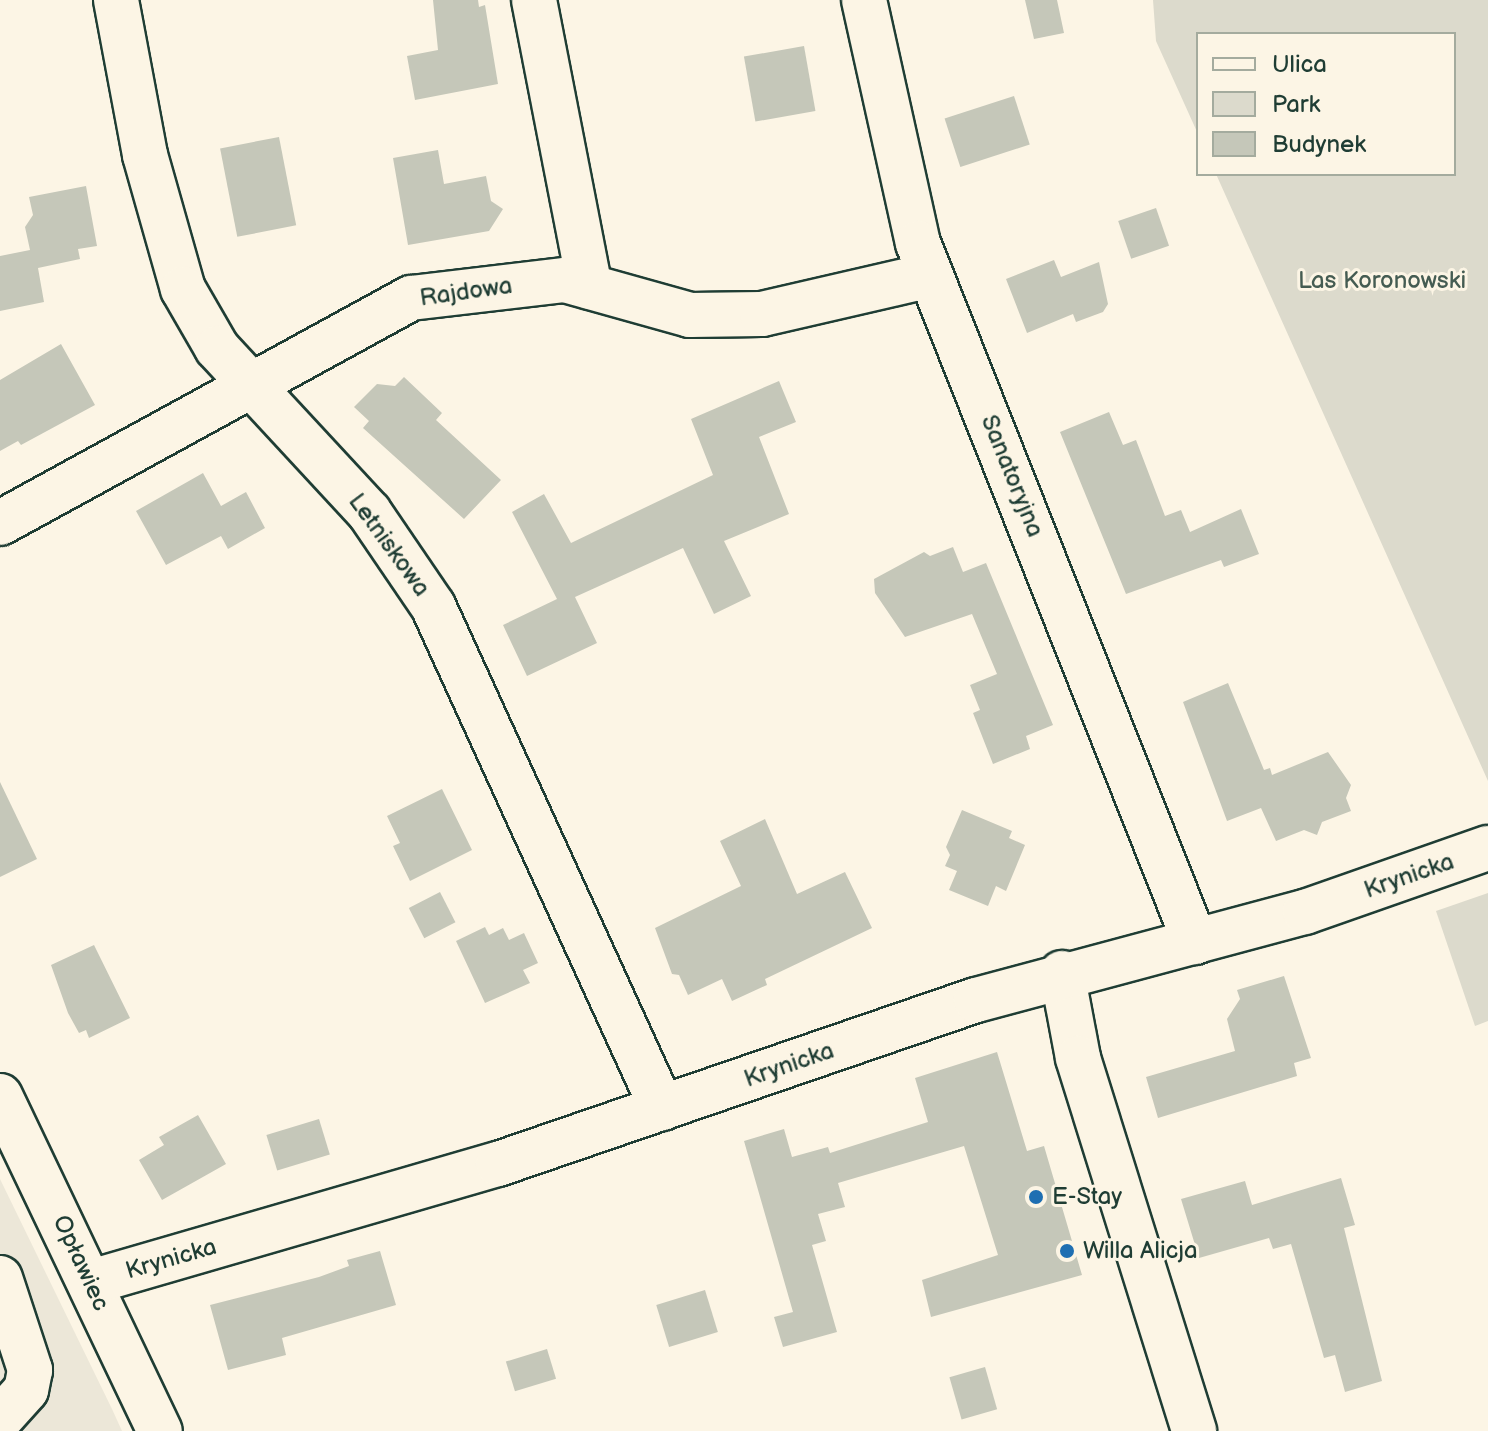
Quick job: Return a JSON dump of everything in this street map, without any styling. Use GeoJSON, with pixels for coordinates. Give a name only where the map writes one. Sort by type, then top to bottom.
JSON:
{"type":"FeatureCollection","features":[{"type":"Feature","properties":{"kind":"street","name":"Letniskowa"},"geometry":{"type":"LineString","coordinates":[[116,0],[145,155],[183,289],[217,348],[369,512],[433,606],[662,1108]]}},
{"type":"Feature","properties":{"kind":"street"},"geometry":{"type":"LineString","coordinates":[[534,0],[590,287]]}},
{"type":"Feature","properties":{"kind":"street","name":"Sanatoryjna"},"geometry":{"type":"LineString","coordinates":[[864,0],[918,243],[1195,942]]}},
{"type":"Feature","properties":{"kind":"street","name":"Rajdowa"},"geometry":{"type":"LineString","coordinates":[[0,523],[411,298],[565,280],[690,315],[762,314],[931,275]]}},
{"type":"Feature","properties":{"kind":"street","name":"Krynicka"},"geometry":{"type":"LineString","coordinates":[[91,1282],[498,1164],[1062,973],[1305,912],[1488,848]]}},
{"type":"Feature","properties":{"kind":"street"},"geometry":{"type":"LineString","coordinates":[[1062,973],[1078,1058],[1194,1431]]}},
{"type":"Feature","properties":{"kind":"street","name":"Opławiec"},"geometry":{"type":"LineString","coordinates":[[0,1096],[160,1431]]}},
{"type":"Feature","properties":{"kind":"street"},"geometry":{"type":"LineString","coordinates":[[0,1278],[30,1370],[26,1390],[0,1419]]}},
{"type":"Feature","properties":{"kind":"shaded area"},"geometry":{"type":"Polygon","coordinates":[[[0,1179],[112,1409],[122,1431],[0,1431],[0,1179]]]}},
{"type":"Feature","properties":{"kind":"green space","name":"Las Koronowski"},"geometry":{"type":"Polygon","coordinates":[[[1153,0],[1488,0],[1488,781],[1217,176],[1456,176],[1456,32],[1196,32],[1196,130],[1156,41],[1153,0]]]}},
{"type":"Feature","properties":{"kind":"green space"},"geometry":{"type":"Polygon","coordinates":[[[1488,893],[1488,1021],[1475,1026],[1436,911],[1488,893]]]}},
{"type":"Feature","properties":{"kind":"building"},"geometry":{"type":"Polygon","coordinates":[[[433,0],[478,0],[479,7],[485,5],[498,84],[415,100],[407,56],[438,50],[433,0]]]}},
{"type":"Feature","properties":{"kind":"building"},"geometry":{"type":"Polygon","coordinates":[[[1025,0],[1057,0],[1064,33],[1034,39],[1025,0]]]}},
{"type":"Feature","properties":{"kind":"building"},"geometry":{"type":"Polygon","coordinates":[[[804,46],[815,111],[755,122],[744,57],[804,46]]]}},
{"type":"Feature","properties":{"kind":"building"},"geometry":{"type":"Polygon","coordinates":[[[1014,96],[1030,145],[960,167],[945,119],[1014,96]]]}},
{"type":"Feature","properties":{"kind":"building"},"geometry":{"type":"Polygon","coordinates":[[[279,137],[296,225],[237,237],[220,148],[279,137]]]}},
{"type":"Feature","properties":{"kind":"building"},"geometry":{"type":"Polygon","coordinates":[[[438,150],[444,184],[486,176],[491,201],[503,209],[489,231],[408,245],[393,158],[438,150]]]}},
{"type":"Feature","properties":{"kind":"building"},"geometry":{"type":"Polygon","coordinates":[[[86,186],[97,246],[78,249],[80,259],[38,268],[44,302],[0,311],[0,256],[30,250],[25,227],[33,215],[29,197],[86,186]]]}},
{"type":"Feature","properties":{"kind":"building"},"geometry":{"type":"Polygon","coordinates":[[[1156,208],[1169,246],[1131,259],[1118,221],[1156,208]]]}},
{"type":"Feature","properties":{"kind":"building"},"geometry":{"type":"Polygon","coordinates":[[[1054,260],[1061,277],[1099,262],[1108,304],[1103,312],[1076,322],[1073,314],[1027,333],[1006,279],[1054,260]]]}},
{"type":"Feature","properties":{"kind":"building"},"geometry":{"type":"Polygon","coordinates":[[[61,344],[95,405],[21,445],[18,441],[0,451],[0,380],[61,344]]]}},
{"type":"Feature","properties":{"kind":"building"},"geometry":{"type":"Polygon","coordinates":[[[404,377],[442,413],[436,420],[501,480],[464,519],[363,428],[369,421],[354,407],[377,384],[395,386],[404,377]]]}},
{"type":"Feature","properties":{"kind":"building"},"geometry":{"type":"Polygon","coordinates":[[[779,381],[796,422],[759,437],[789,514],[724,541],[751,596],[714,614],[683,548],[575,597],[597,643],[527,676],[503,625],[557,599],[512,512],[544,494],[571,543],[713,475],[691,419],[779,381]]]}},
{"type":"Feature","properties":{"kind":"building"},"geometry":{"type":"Polygon","coordinates":[[[1109,412],[1123,445],[1136,440],[1165,516],[1181,510],[1190,532],[1241,509],[1259,554],[1224,567],[1221,560],[1126,594],[1060,432],[1109,412]]]}},
{"type":"Feature","properties":{"kind":"building"},"geometry":{"type":"Polygon","coordinates":[[[203,473],[221,506],[246,492],[265,528],[228,549],[221,536],[166,565],[136,511],[203,473]]]}},
{"type":"Feature","properties":{"kind":"building"},"geometry":{"type":"Polygon","coordinates":[[[953,547],[963,572],[986,563],[1053,725],[1026,736],[1030,749],[993,764],[973,713],[980,710],[970,685],[997,674],[972,614],[905,637],[875,593],[874,579],[924,552],[930,556],[953,547]]]}},
{"type":"Feature","properties":{"kind":"building"},"geometry":{"type":"Polygon","coordinates":[[[1228,683],[1264,770],[1270,768],[1272,775],[1328,752],[1351,785],[1346,798],[1351,811],[1322,822],[1317,835],[1304,830],[1276,841],[1261,808],[1227,821],[1183,702],[1228,683]]]}},
{"type":"Feature","properties":{"kind":"building"},"geometry":{"type":"Polygon","coordinates":[[[0,782],[37,859],[0,877],[0,782]]]}},
{"type":"Feature","properties":{"kind":"building"},"geometry":{"type":"Polygon","coordinates":[[[442,789],[472,850],[410,881],[393,846],[400,843],[387,816],[442,789]]]}},
{"type":"Feature","properties":{"kind":"building"},"geometry":{"type":"Polygon","coordinates":[[[962,810],[1012,831],[1009,838],[1025,845],[1006,891],[996,886],[988,906],[949,890],[957,871],[945,866],[950,855],[946,847],[962,810]]]}},
{"type":"Feature","properties":{"kind":"building"},"geometry":{"type":"Polygon","coordinates":[[[765,819],[797,894],[845,872],[872,928],[765,979],[767,985],[732,1001],[722,979],[688,995],[679,975],[672,974],[655,928],[741,886],[720,841],[765,819]]]}},
{"type":"Feature","properties":{"kind":"building"},"geometry":{"type":"Polygon","coordinates":[[[440,892],[455,922],[424,938],[409,908],[440,892]]]}},
{"type":"Feature","properties":{"kind":"building"},"geometry":{"type":"Polygon","coordinates":[[[485,927],[489,935],[503,928],[509,940],[524,933],[538,963],[523,970],[530,983],[485,1003],[456,941],[485,927]]]}},
{"type":"Feature","properties":{"kind":"building"},"geometry":{"type":"Polygon","coordinates":[[[94,945],[130,1018],[89,1038],[86,1030],[79,1033],[68,1013],[51,965],[94,945]]]}},
{"type":"Feature","properties":{"kind":"building"},"geometry":{"type":"Polygon","coordinates":[[[1284,976],[1311,1058],[1294,1063],[1297,1076],[1158,1118],[1146,1077],[1235,1051],[1227,1019],[1240,999],[1237,990],[1284,976]]]}},
{"type":"Feature","properties":{"kind":"building"},"geometry":{"type":"Polygon","coordinates":[[[997,1052],[1027,1151],[1044,1146],[1082,1275],[931,1317],[922,1280],[998,1255],[964,1146],[838,1183],[845,1207],[818,1214],[826,1241],[812,1245],[837,1332],[783,1347],[774,1317],[793,1312],[744,1141],[784,1129],[792,1157],[828,1147],[830,1153],[928,1122],[915,1078],[997,1052]]]}},
{"type":"Feature","properties":{"kind":"building"},"geometry":{"type":"Polygon","coordinates":[[[198,1115],[226,1164],[162,1200],[139,1160],[164,1145],[159,1137],[198,1115]]]}},
{"type":"Feature","properties":{"kind":"building"},"geometry":{"type":"Polygon","coordinates":[[[319,1119],[330,1154],[277,1170],[266,1135],[319,1119]]]}},
{"type":"Feature","properties":{"kind":"building"},"geometry":{"type":"Polygon","coordinates":[[[1341,1178],[1355,1225],[1344,1228],[1382,1381],[1345,1392],[1335,1355],[1324,1358],[1291,1244],[1273,1249],[1269,1238],[1199,1258],[1181,1199],[1245,1181],[1252,1205],[1341,1178]]]}},
{"type":"Feature","properties":{"kind":"building"},"geometry":{"type":"Polygon","coordinates":[[[380,1251],[396,1305],[282,1338],[286,1355],[228,1370],[210,1305],[319,1277],[349,1266],[347,1260],[380,1251]]]}},
{"type":"Feature","properties":{"kind":"building"},"geometry":{"type":"Polygon","coordinates":[[[705,1290],[718,1332],[669,1347],[656,1305],[705,1290]]]}},
{"type":"Feature","properties":{"kind":"building"},"geometry":{"type":"Polygon","coordinates":[[[547,1349],[556,1379],[515,1391],[506,1362],[547,1349]]]}},
{"type":"Feature","properties":{"kind":"building"},"geometry":{"type":"Polygon","coordinates":[[[985,1367],[997,1409],[962,1419],[949,1377],[985,1367]]]}},
{"type":"Feature","properties":{"kind":"place","name":"E-Stay"},"geometry":{"type":"Point","coordinates":[1036,1197]}},
{"type":"Feature","properties":{"kind":"place","name":"Willa Alicja"},"geometry":{"type":"Point","coordinates":[1067,1251]}}]}
